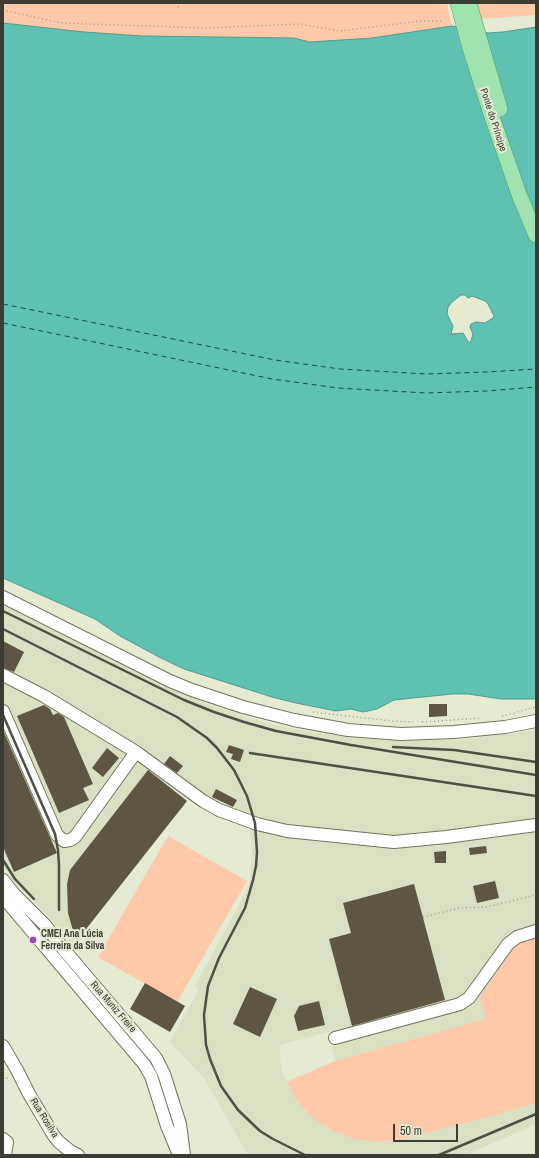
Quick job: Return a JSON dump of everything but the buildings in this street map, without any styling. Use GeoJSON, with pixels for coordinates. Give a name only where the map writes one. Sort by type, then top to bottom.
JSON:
{"type":"FeatureCollection","features":[{"type":"Feature","properties":{"kind":"main road","name":"Ponte do Príncipe"},"geometry":{"type":"LineString","coordinates":[[458,3],[470,48],[490,110],[513,177],[536,235]]}},
{"type":"Feature","properties":{"kind":"main road","name":"Ponte do Príncipe"},"geometry":{"type":"LineString","coordinates":[[470,3],[501,114],[536,210]]}},
{"type":"Feature","properties":{"kind":"street"},"geometry":{"type":"LineString","coordinates":[[3,597],[170,681],[243,707],[294,720],[348,730],[401,734],[454,732],[505,727],[536,721]]}},
{"type":"Feature","properties":{"kind":"street"},"geometry":{"type":"LineString","coordinates":[[3,675],[44,696],[136,752],[187,790],[219,810],[254,824],[287,831],[394,842],[446,837],[536,825]]}},
{"type":"Feature","properties":{"kind":"street"},"geometry":{"type":"LineString","coordinates":[[3,711],[57,835],[64,841],[70,840],[74,837],[136,752]]}},
{"type":"Feature","properties":{"kind":"street","name":"Rua Muniz Freire"},"geometry":{"type":"LineString","coordinates":[[3,880],[14,894],[45,925],[156,1058],[164,1074],[180,1124],[184,1155]]}},
{"type":"Feature","properties":{"kind":"street","name":"Rua Muniz Freire"},"geometry":{"type":"LineString","coordinates":[[3,896],[148,1069],[167,1126],[179,1155]]}},
{"type":"Feature","properties":{"kind":"street"},"geometry":{"type":"LineString","coordinates":[[336,1038],[460,1004],[469,998],[508,944],[517,937],[536,930]]}},
{"type":"Feature","properties":{"kind":"street"},"geometry":{"type":"LineString","coordinates":[[85,995],[95,985]]}},
{"type":"Feature","properties":{"kind":"street","name":"Rua Rosilva"},"geometry":{"type":"LineString","coordinates":[[3,1046],[29,1094],[63,1151],[70,1151],[78,1155]]}},
{"type":"Feature","properties":{"kind":"street"},"geometry":{"type":"LineString","coordinates":[[8,1079],[29,1094]]}},
{"type":"Feature","properties":{"kind":"street"},"geometry":{"type":"LineString","coordinates":[[5,1140],[5,1155]]}},
{"type":"Feature","properties":{"kind":"path"},"geometry":{"type":"LineString","coordinates":[[176,3],[179,8]]}},
{"type":"Feature","properties":{"kind":"path"},"geometry":{"type":"LineString","coordinates":[[3,10],[61,23],[205,28],[300,24],[340,31],[443,21]]}},
{"type":"Feature","properties":{"kind":"path"},"geometry":{"type":"LineString","coordinates":[[498,717],[536,707]]}},
{"type":"Feature","properties":{"kind":"path"},"geometry":{"type":"LineString","coordinates":[[307,712],[392,722],[414,722]]}},
{"type":"Feature","properties":{"kind":"path"},"geometry":{"type":"LineString","coordinates":[[422,722],[483,718]]}},
{"type":"Feature","properties":{"kind":"path"},"geometry":{"type":"LineString","coordinates":[[423,917],[459,908],[486,907],[536,896]]}},
{"type":"Feature","properties":{"kind":"shaded area"},"geometry":{"type":"Polygon","coordinates":[[[3,3],[447,3],[452,26],[372,38],[310,42],[294,38],[143,36],[84,32],[3,23],[3,3]]]}},
{"type":"Feature","properties":{"kind":"shaded area"},"geometry":{"type":"Polygon","coordinates":[[[473,3],[536,3],[536,15],[478,19],[473,3]]]}},
{"type":"Feature","properties":{"kind":"shaded area"},"geometry":{"type":"Polygon","coordinates":[[[3,605],[184,694],[216,707],[262,722],[309,732],[354,738],[387,740],[459,740],[536,730],[536,934],[487,1019],[335,1061],[328,1032],[280,1045],[280,1058],[282,1071],[287,1082],[298,1102],[306,1111],[325,1127],[358,1140],[383,1142],[395,1141],[536,1103],[536,1124],[466,1155],[248,1155],[204,1078],[170,1042],[199,989],[195,986],[246,892],[250,880],[252,850],[248,814],[233,807],[232,810],[211,799],[183,781],[157,761],[148,771],[187,801],[79,938],[71,945],[53,921],[15,883],[3,865],[3,605]]]}},
{"type":"Feature","properties":{"kind":"shaded area"},"geometry":{"type":"Polygon","coordinates":[[[168,836],[247,881],[177,1002],[98,957],[168,836]]]}},
{"type":"Feature","properties":{"kind":"shaded area"},"geometry":{"type":"Polygon","coordinates":[[[536,934],[536,1103],[407,1138],[383,1142],[358,1140],[336,1132],[315,1120],[298,1102],[287,1082],[335,1061],[486,1019],[480,998],[513,948],[521,941],[536,934]]]}},
{"type":"Feature","properties":{"kind":"water"},"geometry":{"type":"Polygon","coordinates":[[[3,23],[84,32],[143,36],[294,38],[310,42],[372,38],[452,26],[488,33],[536,27],[536,699],[501,699],[468,694],[452,694],[394,700],[377,709],[363,712],[351,709],[336,711],[296,703],[272,697],[184,669],[120,636],[95,619],[3,578],[3,23]],[[461,295],[452,302],[448,307],[447,314],[453,326],[451,334],[463,333],[469,343],[473,334],[470,327],[471,324],[476,322],[485,323],[494,316],[485,301],[472,296],[468,298],[465,295],[461,295]]]}},
{"type":"Feature","properties":{"kind":"ferry route"},"geometry":{"type":"LineString","coordinates":[[3,304],[275,360],[340,369],[426,374],[536,369]]}},
{"type":"Feature","properties":{"kind":"ferry route"},"geometry":{"type":"LineString","coordinates":[[3,323],[272,379],[338,388],[426,393],[487,391],[536,387]]}},
{"type":"Feature","properties":{"kind":"railway"},"geometry":{"type":"LineString","coordinates":[[3,611],[184,700],[244,722],[276,731],[351,745],[536,775]]}},
{"type":"Feature","properties":{"kind":"railway"},"geometry":{"type":"LineString","coordinates":[[3,629],[177,717],[207,738],[234,770],[247,796],[255,823],[257,852],[256,866],[245,908],[219,958],[208,986],[204,1015],[206,1045],[221,1086],[238,1110],[260,1131],[305,1155]]}},
{"type":"Feature","properties":{"kind":"railway"},"geometry":{"type":"LineString","coordinates":[[3,715],[55,834],[59,866],[59,910]]}},
{"type":"Feature","properties":{"kind":"railway"},"geometry":{"type":"LineString","coordinates":[[393,747],[454,750],[536,762]]}},
{"type":"Feature","properties":{"kind":"railway"},"geometry":{"type":"LineString","coordinates":[[250,753],[536,796]]}},
{"type":"Feature","properties":{"kind":"railway"},"geometry":{"type":"LineString","coordinates":[[3,860],[15,879],[34,899]]}},
{"type":"Feature","properties":{"kind":"railway"},"geometry":{"type":"LineString","coordinates":[[439,1155],[536,1114]]}},
{"type":"Feature","properties":{"kind":"place","name":"CMEI Ana Lúcia Ferreira da Silva"},"geometry":{"type":"Point","coordinates":[33,940]}}]}
